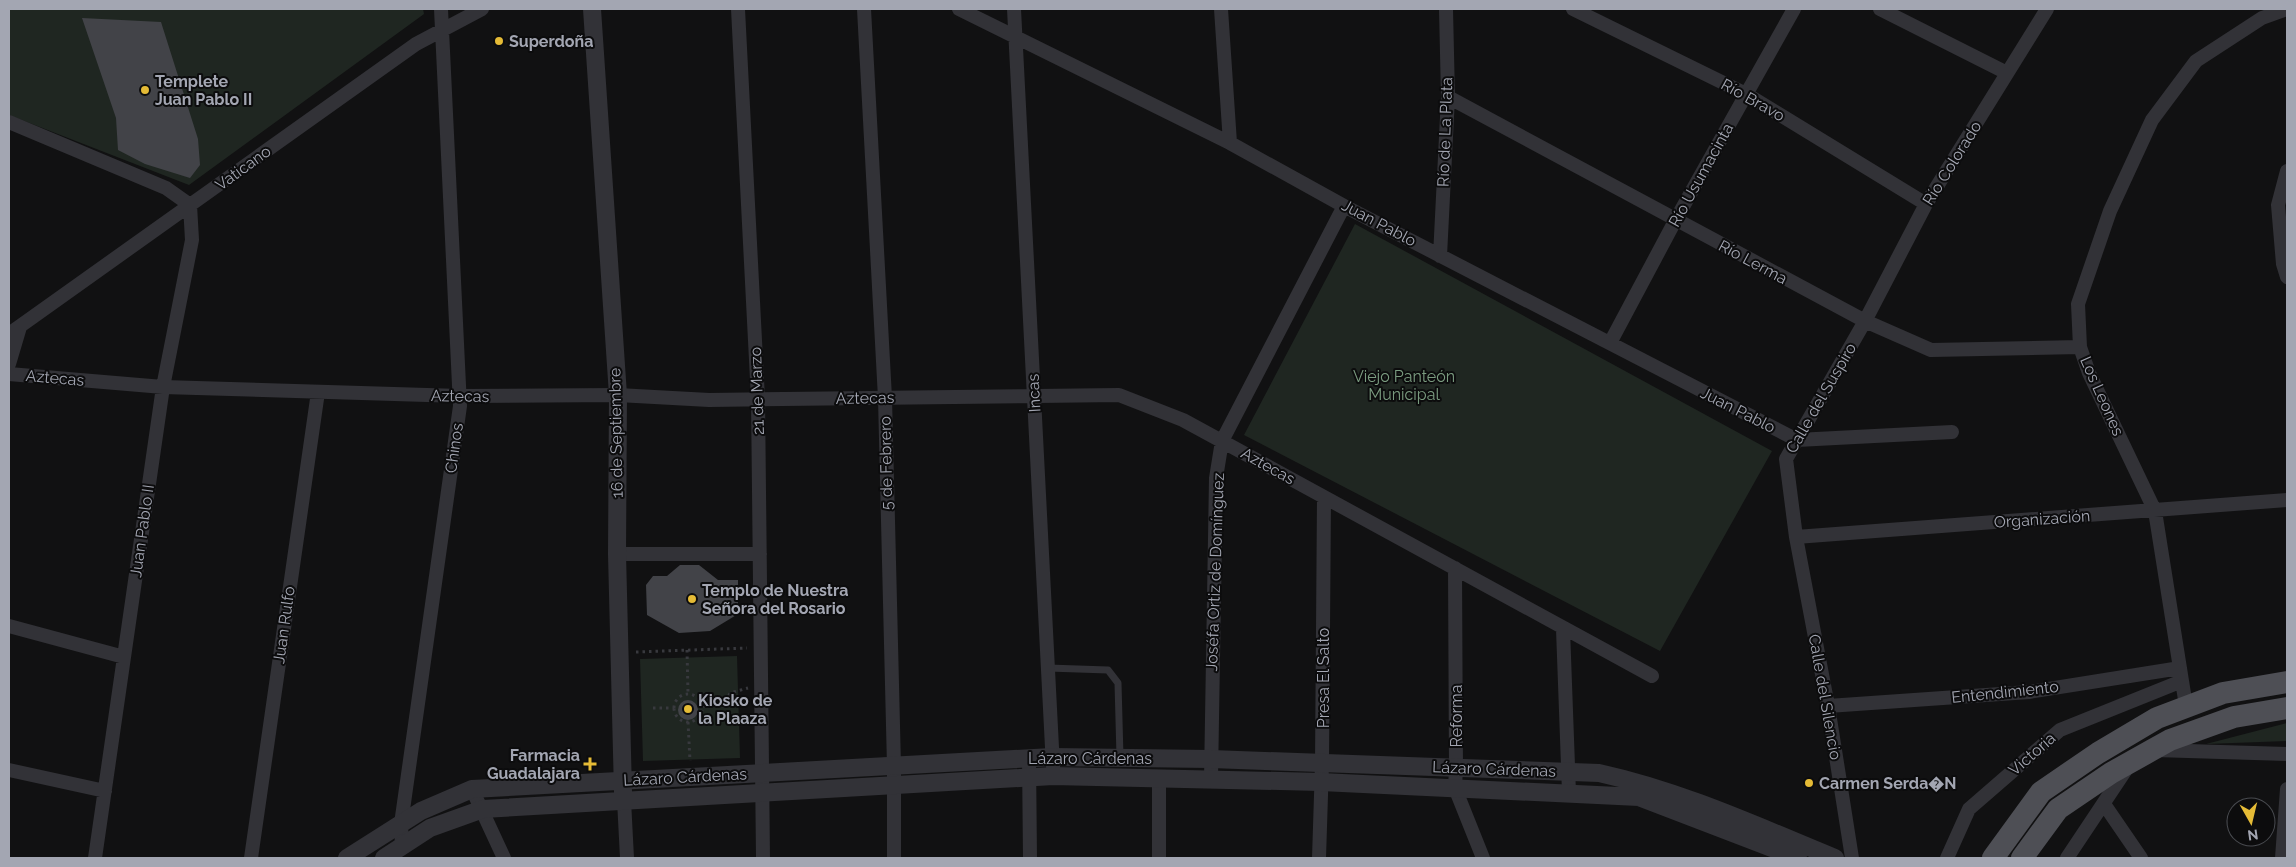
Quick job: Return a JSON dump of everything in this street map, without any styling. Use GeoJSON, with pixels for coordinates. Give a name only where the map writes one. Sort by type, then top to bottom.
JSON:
{"type":"FeatureCollection","features":[{"type":"Feature","properties":{"kind":"main road"},"geometry":{"type":"LineString","coordinates":[[1994,858],[2042,792],[2098,753],[2156,718],[2223,693],[2287,682]]}},
{"type":"Feature","properties":{"kind":"main road"},"geometry":{"type":"LineString","coordinates":[[2022,858],[2058,809],[2152,750],[2170,740],[2234,717],[2287,708]]}},
{"type":"Feature","properties":{"kind":"street","name":"Chinos"},"geometry":{"type":"LineString","coordinates":[[402,846],[401,824],[460,406],[441,9]]}},
{"type":"Feature","properties":{"kind":"street","name":"Vaticano"},"geometry":{"type":"LineString","coordinates":[[14,331],[416,44],[482,9]]}},
{"type":"Feature","properties":{"kind":"street","name":"16 de Septiembre"},"geometry":{"type":"LineString","coordinates":[[592,9],[618,395],[617,554],[627,858]]}},
{"type":"Feature","properties":{"kind":"street","name":"21 de Marzo"},"geometry":{"type":"LineString","coordinates":[[738,9],[758,399],[763,792]]}},
{"type":"Feature","properties":{"kind":"street","name":"5 de Febrero"},"geometry":{"type":"LineString","coordinates":[[864,9],[885,398],[894,766],[894,858]]}},
{"type":"Feature","properties":{"kind":"street","name":"Juan Pablo"},"geometry":{"type":"LineString","coordinates":[[959,9],[1230,143],[1344,206],[1797,440]]}},
{"type":"Feature","properties":{"kind":"street","name":"Incas"},"geometry":{"type":"LineString","coordinates":[[1014,9],[1053,776]]}},
{"type":"Feature","properties":{"kind":"street"},"geometry":{"type":"LineString","coordinates":[[1221,9],[1230,143]]}},
{"type":"Feature","properties":{"kind":"street","name":"Río de La Plata"},"geometry":{"type":"LineString","coordinates":[[1440,256],[1448,98],[1446,9]]}},
{"type":"Feature","properties":{"kind":"street","name":"Río Bravo"},"geometry":{"type":"LineString","coordinates":[[1573,9],[1746,94],[1926,204]]}},
{"type":"Feature","properties":{"kind":"street","name":"Río Usumacinta"},"geometry":{"type":"LineString","coordinates":[[1610,343],[1675,221],[1794,9]]}},
{"type":"Feature","properties":{"kind":"street"},"geometry":{"type":"LineString","coordinates":[[1880,9],[2007,73]]}},
{"type":"Feature","properties":{"kind":"street","name":"Río Colorado"},"geometry":{"type":"LineString","coordinates":[[1865,321],[1926,204],[2047,9]]}},
{"type":"Feature","properties":{"kind":"street","name":"Los Leones"},"geometry":{"type":"LineString","coordinates":[[2186,706],[2155,511],[2089,373],[2080,347],[2078,304],[2110,211],[2152,120],[2196,61],[2262,18],[2287,9]]}},
{"type":"Feature","properties":{"kind":"street","name":"Río Lerma"},"geometry":{"type":"LineString","coordinates":[[1448,98],[1865,321],[1931,350],[2080,347]]}},
{"type":"Feature","properties":{"kind":"street"},"geometry":{"type":"LineString","coordinates":[[9,122],[166,188],[190,205]]}},
{"type":"Feature","properties":{"kind":"street"},"geometry":{"type":"LineString","coordinates":[[2287,171],[2278,205],[2283,264],[2287,277]]}},
{"type":"Feature","properties":{"kind":"street","name":"Juan Pablo II"},"geometry":{"type":"LineString","coordinates":[[95,858],[163,387],[192,240],[190,205]]}},
{"type":"Feature","properties":{"kind":"street","name":"Joséfa Ortiz de Domínguez"},"geometry":{"type":"LineString","coordinates":[[1210,778],[1216,478],[1222,442],[1344,206]]}},
{"type":"Feature","properties":{"kind":"street","name":"Calle del Suspiro"},"geometry":{"type":"LineString","coordinates":[[1796,537],[1786,459],[1865,321]]}},
{"type":"Feature","properties":{"kind":"street"},"geometry":{"type":"LineString","coordinates":[[9,364],[14,331]]}},
{"type":"Feature","properties":{"kind":"street","name":"Aztecas"},"geometry":{"type":"LineString","coordinates":[[9,374],[163,387],[460,396],[618,395],[709,400],[1119,395],[1183,420],[1652,676]]}},
{"type":"Feature","properties":{"kind":"street","name":"Juan Rulfo"},"geometry":{"type":"LineString","coordinates":[[251,858],[318,392]]}},
{"type":"Feature","properties":{"kind":"street"},"geometry":{"type":"LineString","coordinates":[[1797,440],[1952,432]]}},
{"type":"Feature","properties":{"kind":"street","name":"Presa El Salto"},"geometry":{"type":"LineString","coordinates":[[1319,858],[1322,773],[1324,497]]}},
{"type":"Feature","properties":{"kind":"street","name":"Organización"},"geometry":{"type":"LineString","coordinates":[[1796,537],[2287,500]]}},
{"type":"Feature","properties":{"kind":"street","name":"Calle del Silencio"},"geometry":{"type":"LineString","coordinates":[[1796,537],[1828,706],[1852,858]]}},
{"type":"Feature","properties":{"kind":"street"},"geometry":{"type":"LineString","coordinates":[[617,554],[760,554]]}},
{"type":"Feature","properties":{"kind":"street","name":"Reforma"},"geometry":{"type":"LineString","coordinates":[[1455,568],[1456,768],[1454,788],[1483,858]]}},
{"type":"Feature","properties":{"kind":"street"},"geometry":{"type":"LineString","coordinates":[[9,626],[124,657]]}},
{"type":"Feature","properties":{"kind":"street"},"geometry":{"type":"LineString","coordinates":[[1563,629],[1569,792]]}},
{"type":"Feature","properties":{"kind":"street","name":"Entendimiento"},"geometry":{"type":"LineString","coordinates":[[1828,706],[2029,692],[2181,674]]}},
{"type":"Feature","properties":{"kind":"street","name":"Victoria"},"geometry":{"type":"LineString","coordinates":[[1946,858],[1969,809],[2060,730],[2181,674]]}},
{"type":"Feature","properties":{"kind":"street"},"geometry":{"type":"LineString","coordinates":[[2152,750],[2287,754]]}},
{"type":"Feature","properties":{"kind":"street","name":"Lázaro Cárdenas"},"geometry":{"type":"LineString","coordinates":[[351,857],[421,811],[472,789],[1052,757],[1211,759],[1454,788],[1569,792],[1640,797],[1798,858]]}},
{"type":"Feature","properties":{"kind":"street"},"geometry":{"type":"LineString","coordinates":[[1029,758],[1030,858]]}},
{"type":"Feature","properties":{"kind":"street"},"geometry":{"type":"LineString","coordinates":[[2067,858],[2131,762]]}},
{"type":"Feature","properties":{"kind":"street","name":"Lázaro Cárdenas"},"geometry":{"type":"LineString","coordinates":[[384,858],[430,828],[483,809],[1053,776],[1210,778],[1456,768],[1599,773],[1639,782],[1679,794],[1835,858]]}},
{"type":"Feature","properties":{"kind":"street"},"geometry":{"type":"LineString","coordinates":[[9,770],[106,791]]}},
{"type":"Feature","properties":{"kind":"street"},"geometry":{"type":"LineString","coordinates":[[1159,778],[1159,858]]}},
{"type":"Feature","properties":{"kind":"street"},"geometry":{"type":"LineString","coordinates":[[472,789],[483,809],[504,858]]}},
{"type":"Feature","properties":{"kind":"street"},"geometry":{"type":"LineString","coordinates":[[2282,858],[2287,789]]}},
{"type":"Feature","properties":{"kind":"street"},"geometry":{"type":"LineString","coordinates":[[763,792],[763,858]]}},
{"type":"Feature","properties":{"kind":"street"},"geometry":{"type":"LineString","coordinates":[[2104,804],[2141,858]]}},
{"type":"Feature","properties":{"kind":"lane"},"geometry":{"type":"LineString","coordinates":[[1048,668],[1108,670],[1118,683],[1120,758]]}},
{"type":"Feature","properties":{"kind":"path"},"geometry":{"type":"LineString","coordinates":[[620,667],[630,661],[635,652],[761,648]]}},
{"type":"Feature","properties":{"kind":"path"},"geometry":{"type":"LineString","coordinates":[[687,650],[688,693]]}},
{"type":"Feature","properties":{"kind":"path"},"geometry":{"type":"LineString","coordinates":[[703,706],[724,706],[730,693],[737,690],[762,689]]}},
{"type":"Feature","properties":{"kind":"path"},"geometry":{"type":"LineString","coordinates":[[688,693],[699,698],[703,706],[697,719],[688,722],[679,719],[674,708],[678,698],[688,693]]}},
{"type":"Feature","properties":{"kind":"path"},"geometry":{"type":"LineString","coordinates":[[653,708],[674,708]]}},
{"type":"Feature","properties":{"kind":"path"},"geometry":{"type":"LineString","coordinates":[[682,763],[690,762],[688,722]]}},
{"type":"Feature","properties":{"kind":"green space"},"geometry":{"type":"Polygon","coordinates":[[[9,9],[423,9],[424,14],[189,185],[9,115],[9,9]]]}},
{"type":"Feature","properties":{"kind":"green space","name":"Viejo Panteón Municipal"},"geometry":{"type":"Polygon","coordinates":[[[1355,224],[1772,451],[1660,651],[1244,435],[1355,224]]]}},
{"type":"Feature","properties":{"kind":"green space"},"geometry":{"type":"Polygon","coordinates":[[[737,656],[740,758],[643,761],[640,659],[737,656]]]}},
{"type":"Feature","properties":{"kind":"green space"},"geometry":{"type":"Polygon","coordinates":[[[2287,723],[2287,741],[2206,744],[2287,723]]]}},
{"type":"Feature","properties":{"kind":"building","name":"Templete Juan Pablo II"},"geometry":{"type":"Polygon","coordinates":[[[82,18],[161,22],[198,139],[200,165],[190,178],[145,164],[118,150],[116,118],[82,18]]]}},
{"type":"Feature","properties":{"kind":"building","name":"Templo de Nuestra Señora del Rosario"},"geometry":{"type":"Polygon","coordinates":[[[680,565],[699,565],[718,580],[738,580],[738,614],[710,631],[679,633],[647,615],[646,585],[653,576],[667,576],[680,565]]]}},
{"type":"Feature","properties":{"kind":"building","name":"Kiosko de la Plaaza"},"geometry":{"type":"Polygon","coordinates":[[[684,700],[692,700],[698,706],[698,714],[692,720],[684,720],[678,714],[678,706],[684,700]]]}},
{"type":"Feature","properties":{"kind":"place","name":"Superdoña"},"geometry":{"type":"Point","coordinates":[499,41]}},
{"type":"Feature","properties":{"kind":"place","name":"Templete Juan Pablo II"},"geometry":{"type":"Point","coordinates":[145,90]}},
{"type":"Feature","properties":{"kind":"place","name":"Templo de Nuestra Señora del Rosario"},"geometry":{"type":"Point","coordinates":[692,599]}},
{"type":"Feature","properties":{"kind":"place","name":"Kiosko de la Plaaza"},"geometry":{"type":"Point","coordinates":[688,709]}},
{"type":"Feature","properties":{"kind":"place","name":"Farmacia Guadalajara"},"geometry":{"type":"Point","coordinates":[590,764]}},
{"type":"Feature","properties":{"kind":"place","name":"Carmen Serda�N"},"geometry":{"type":"Point","coordinates":[1809,783]}}]}
